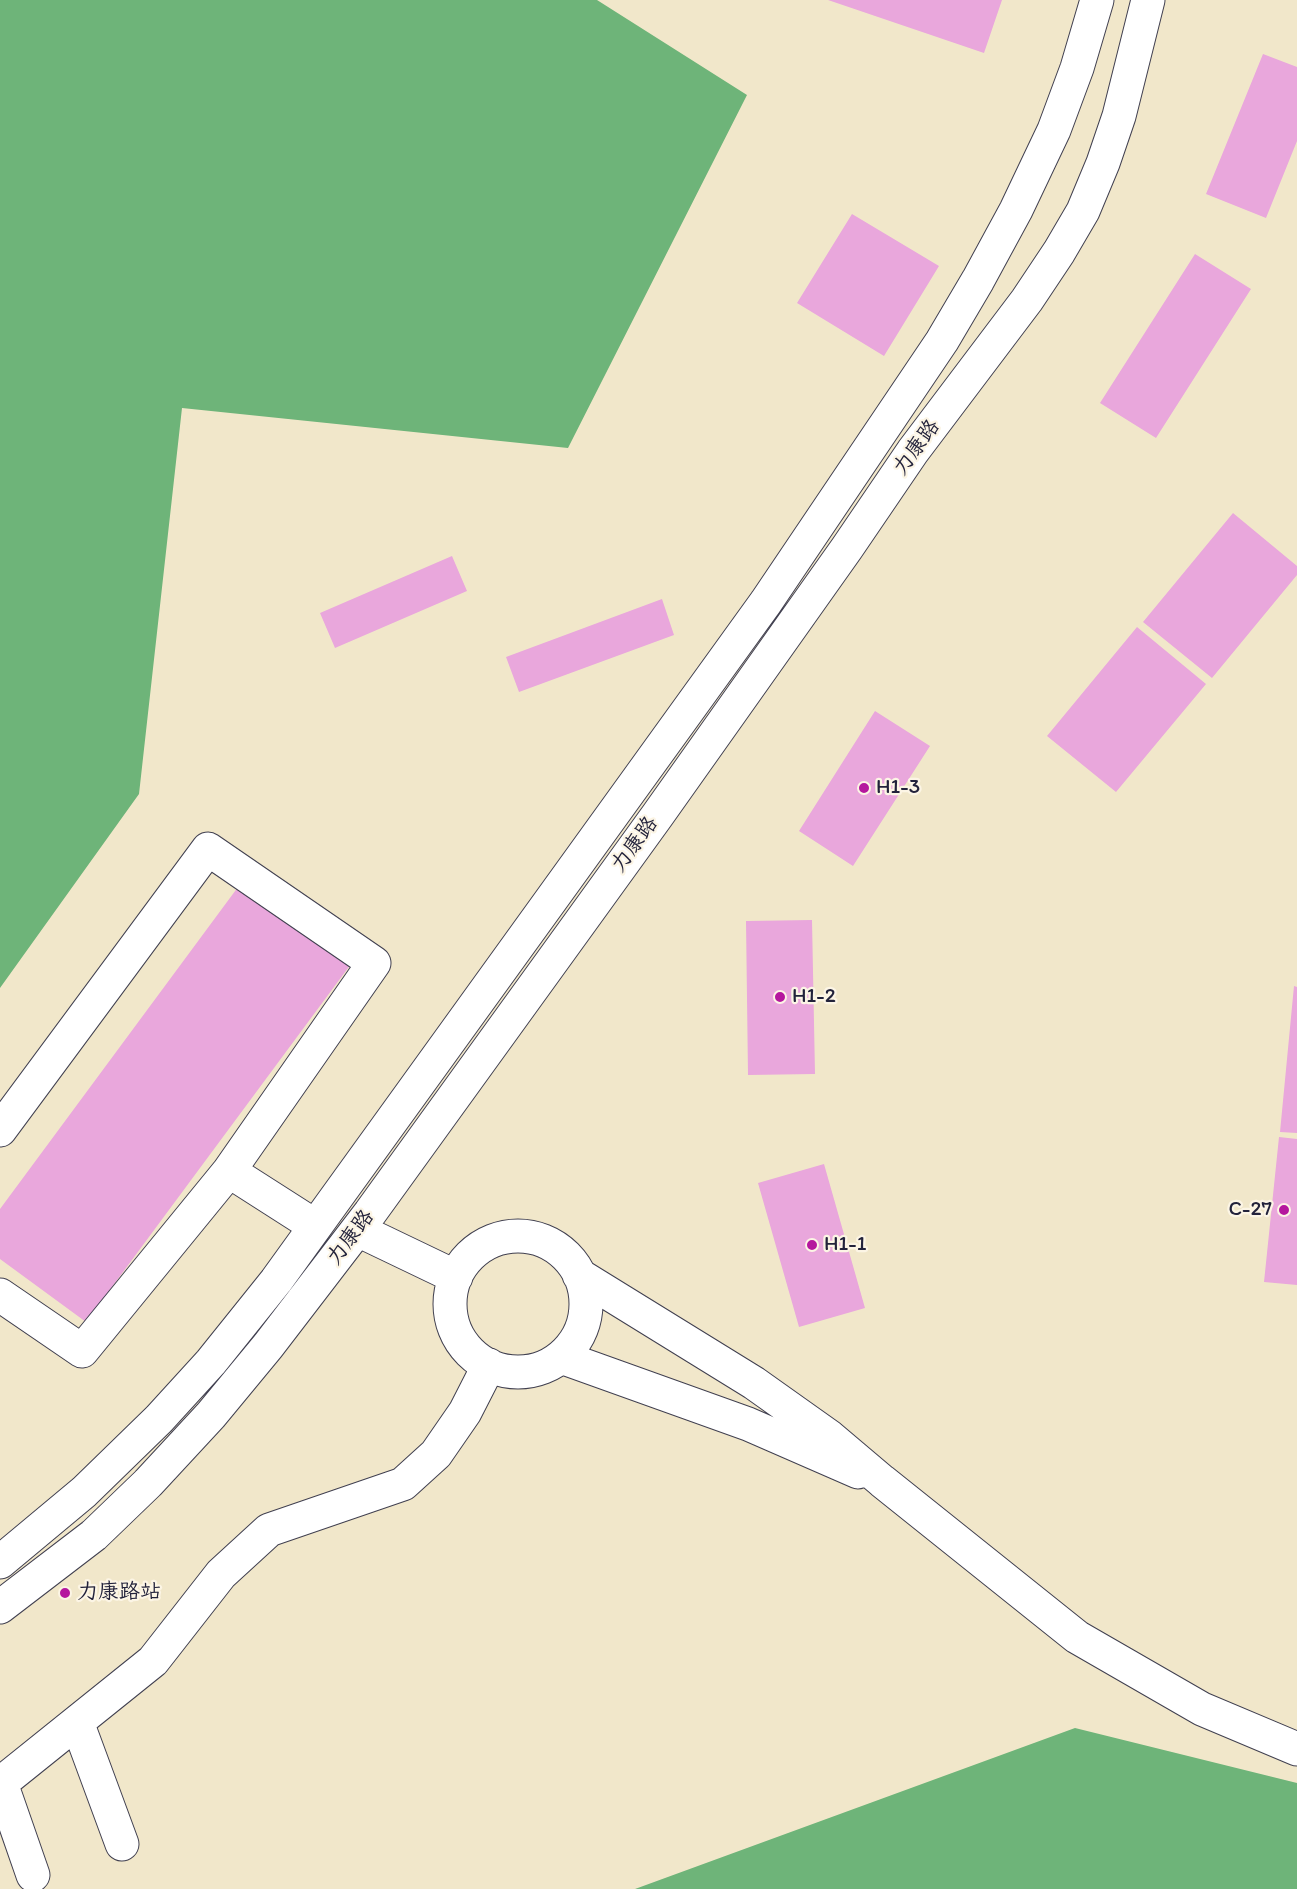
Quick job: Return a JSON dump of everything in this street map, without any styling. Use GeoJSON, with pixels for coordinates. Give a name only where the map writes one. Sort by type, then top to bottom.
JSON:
{"type":"FeatureCollection","features":[{"type":"Feature","properties":{"kind":"street","name":"力康路"},"geometry":{"type":"LineString","coordinates":[[0,1562],[84,1492],[159,1419],[211,1362],[276,1281],[766,602],[942,341],[1016,210],[1054,130],[1077,68],[1097,0]]}},
{"type":"Feature","properties":{"kind":"street","name":"力康路"},"geometry":{"type":"LineString","coordinates":[[0,1607],[94,1535],[148,1483],[226,1398],[358,1230],[677,787],[913,451],[980,364],[1059,252],[1083,211],[1119,116],[1148,0]]}},
{"type":"Feature","properties":{"kind":"street"},"geometry":{"type":"LineString","coordinates":[[0,1130],[208,849],[374,963],[229,1171],[82,1351],[0,1295]]}},
{"type":"Feature","properties":{"kind":"street"},"geometry":{"type":"LineString","coordinates":[[229,1171],[315,1226]]}},
{"type":"Feature","properties":{"kind":"street"},"geometry":{"type":"LineString","coordinates":[[358,1230],[456,1277]]}},
{"type":"Feature","properties":{"kind":"street"},"geometry":{"type":"LineString","coordinates":[[528,1237],[549,1244],[567,1257],[579,1275],[586,1297],[585,1319],[576,1340],[561,1357],[540,1368],[518,1372],[495,1368],[475,1358],[460,1341],[452,1320],[450,1298],[456,1277],[468,1258],[485,1245],[506,1238],[528,1237]]}},
{"type":"Feature","properties":{"kind":"street"},"geometry":{"type":"LineString","coordinates":[[579,1275],[754,1383],[830,1437],[1077,1637],[1202,1709],[1297,1749]]}},
{"type":"Feature","properties":{"kind":"street"},"geometry":{"type":"LineString","coordinates":[[561,1357],[748,1424],[832,1462],[882,1481]]}},
{"type":"Feature","properties":{"kind":"street"},"geometry":{"type":"LineString","coordinates":[[33,1875],[1,1783],[153,1661],[221,1574],[269,1530],[403,1484],[436,1454],[465,1412],[489,1365]]}},
{"type":"Feature","properties":{"kind":"street"},"geometry":{"type":"LineString","coordinates":[[77,1722],[123,1844]]}},
{"type":"Feature","properties":{"kind":"green space"},"geometry":{"type":"Polygon","coordinates":[[[0,0],[597,0],[747,95],[568,448],[182,408],[139,794],[0,988],[0,0]]]}},
{"type":"Feature","properties":{"kind":"green space"},"geometry":{"type":"Polygon","coordinates":[[[1075,1728],[1297,1783],[1297,1889],[635,1889],[1075,1728]]]}},
{"type":"Feature","properties":{"kind":"building"},"geometry":{"type":"Polygon","coordinates":[[[828,0],[1002,0],[984,53],[828,0]]]}},
{"type":"Feature","properties":{"kind":"building"},"geometry":{"type":"Polygon","coordinates":[[[1263,54],[1297,67],[1297,141],[1266,218],[1206,194],[1263,54]]]}},
{"type":"Feature","properties":{"kind":"building"},"geometry":{"type":"Polygon","coordinates":[[[852,214],[939,266],[884,356],[797,303],[852,214]]]}},
{"type":"Feature","properties":{"kind":"building"},"geometry":{"type":"Polygon","coordinates":[[[1195,254],[1251,289],[1156,438],[1100,403],[1195,254]]]}},
{"type":"Feature","properties":{"kind":"building"},"geometry":{"type":"Polygon","coordinates":[[[1233,513],[1297,566],[1297,575],[1212,678],[1143,622],[1233,513]]]}},
{"type":"Feature","properties":{"kind":"building"},"geometry":{"type":"Polygon","coordinates":[[[452,556],[467,591],[335,648],[320,613],[452,556]]]}},
{"type":"Feature","properties":{"kind":"building"},"geometry":{"type":"Polygon","coordinates":[[[662,599],[674,635],[519,692],[506,657],[662,599]]]}},
{"type":"Feature","properties":{"kind":"building"},"geometry":{"type":"Polygon","coordinates":[[[1137,627],[1206,684],[1116,792],[1047,736],[1137,627]]]}},
{"type":"Feature","properties":{"kind":"building","name":"H1-3"},"geometry":{"type":"Polygon","coordinates":[[[875,711],[930,746],[853,866],[799,831],[875,711]]]}},
{"type":"Feature","properties":{"kind":"building"},"geometry":{"type":"Polygon","coordinates":[[[241,883],[351,964],[86,1322],[0,1259],[0,1209],[241,883]]]}},
{"type":"Feature","properties":{"kind":"building","name":"H1-2"},"geometry":{"type":"Polygon","coordinates":[[[812,920],[815,1074],[748,1075],[746,921],[812,920]]]}},
{"type":"Feature","properties":{"kind":"building"},"geometry":{"type":"Polygon","coordinates":[[[1294,986],[1297,987],[1297,1133],[1280,1132],[1294,986]]]}},
{"type":"Feature","properties":{"kind":"building","name":"C-27"},"geometry":{"type":"Polygon","coordinates":[[[1279,1137],[1297,1139],[1297,1285],[1264,1282],[1279,1137]]]}},
{"type":"Feature","properties":{"kind":"building","name":"H1-1"},"geometry":{"type":"Polygon","coordinates":[[[824,1164],[865,1308],[799,1327],[758,1183],[824,1164]]]}},
{"type":"Feature","properties":{"kind":"place","name":"H1-3"},"geometry":{"type":"Point","coordinates":[864,788]}},
{"type":"Feature","properties":{"kind":"place","name":"H1-2"},"geometry":{"type":"Point","coordinates":[780,997]}},
{"type":"Feature","properties":{"kind":"place","name":"C-27"},"geometry":{"type":"Point","coordinates":[1284,1210]}},
{"type":"Feature","properties":{"kind":"place","name":"H1-1"},"geometry":{"type":"Point","coordinates":[812,1245]}},
{"type":"Feature","properties":{"kind":"place","name":"力康路站"},"geometry":{"type":"Point","coordinates":[65,1593]}}]}
